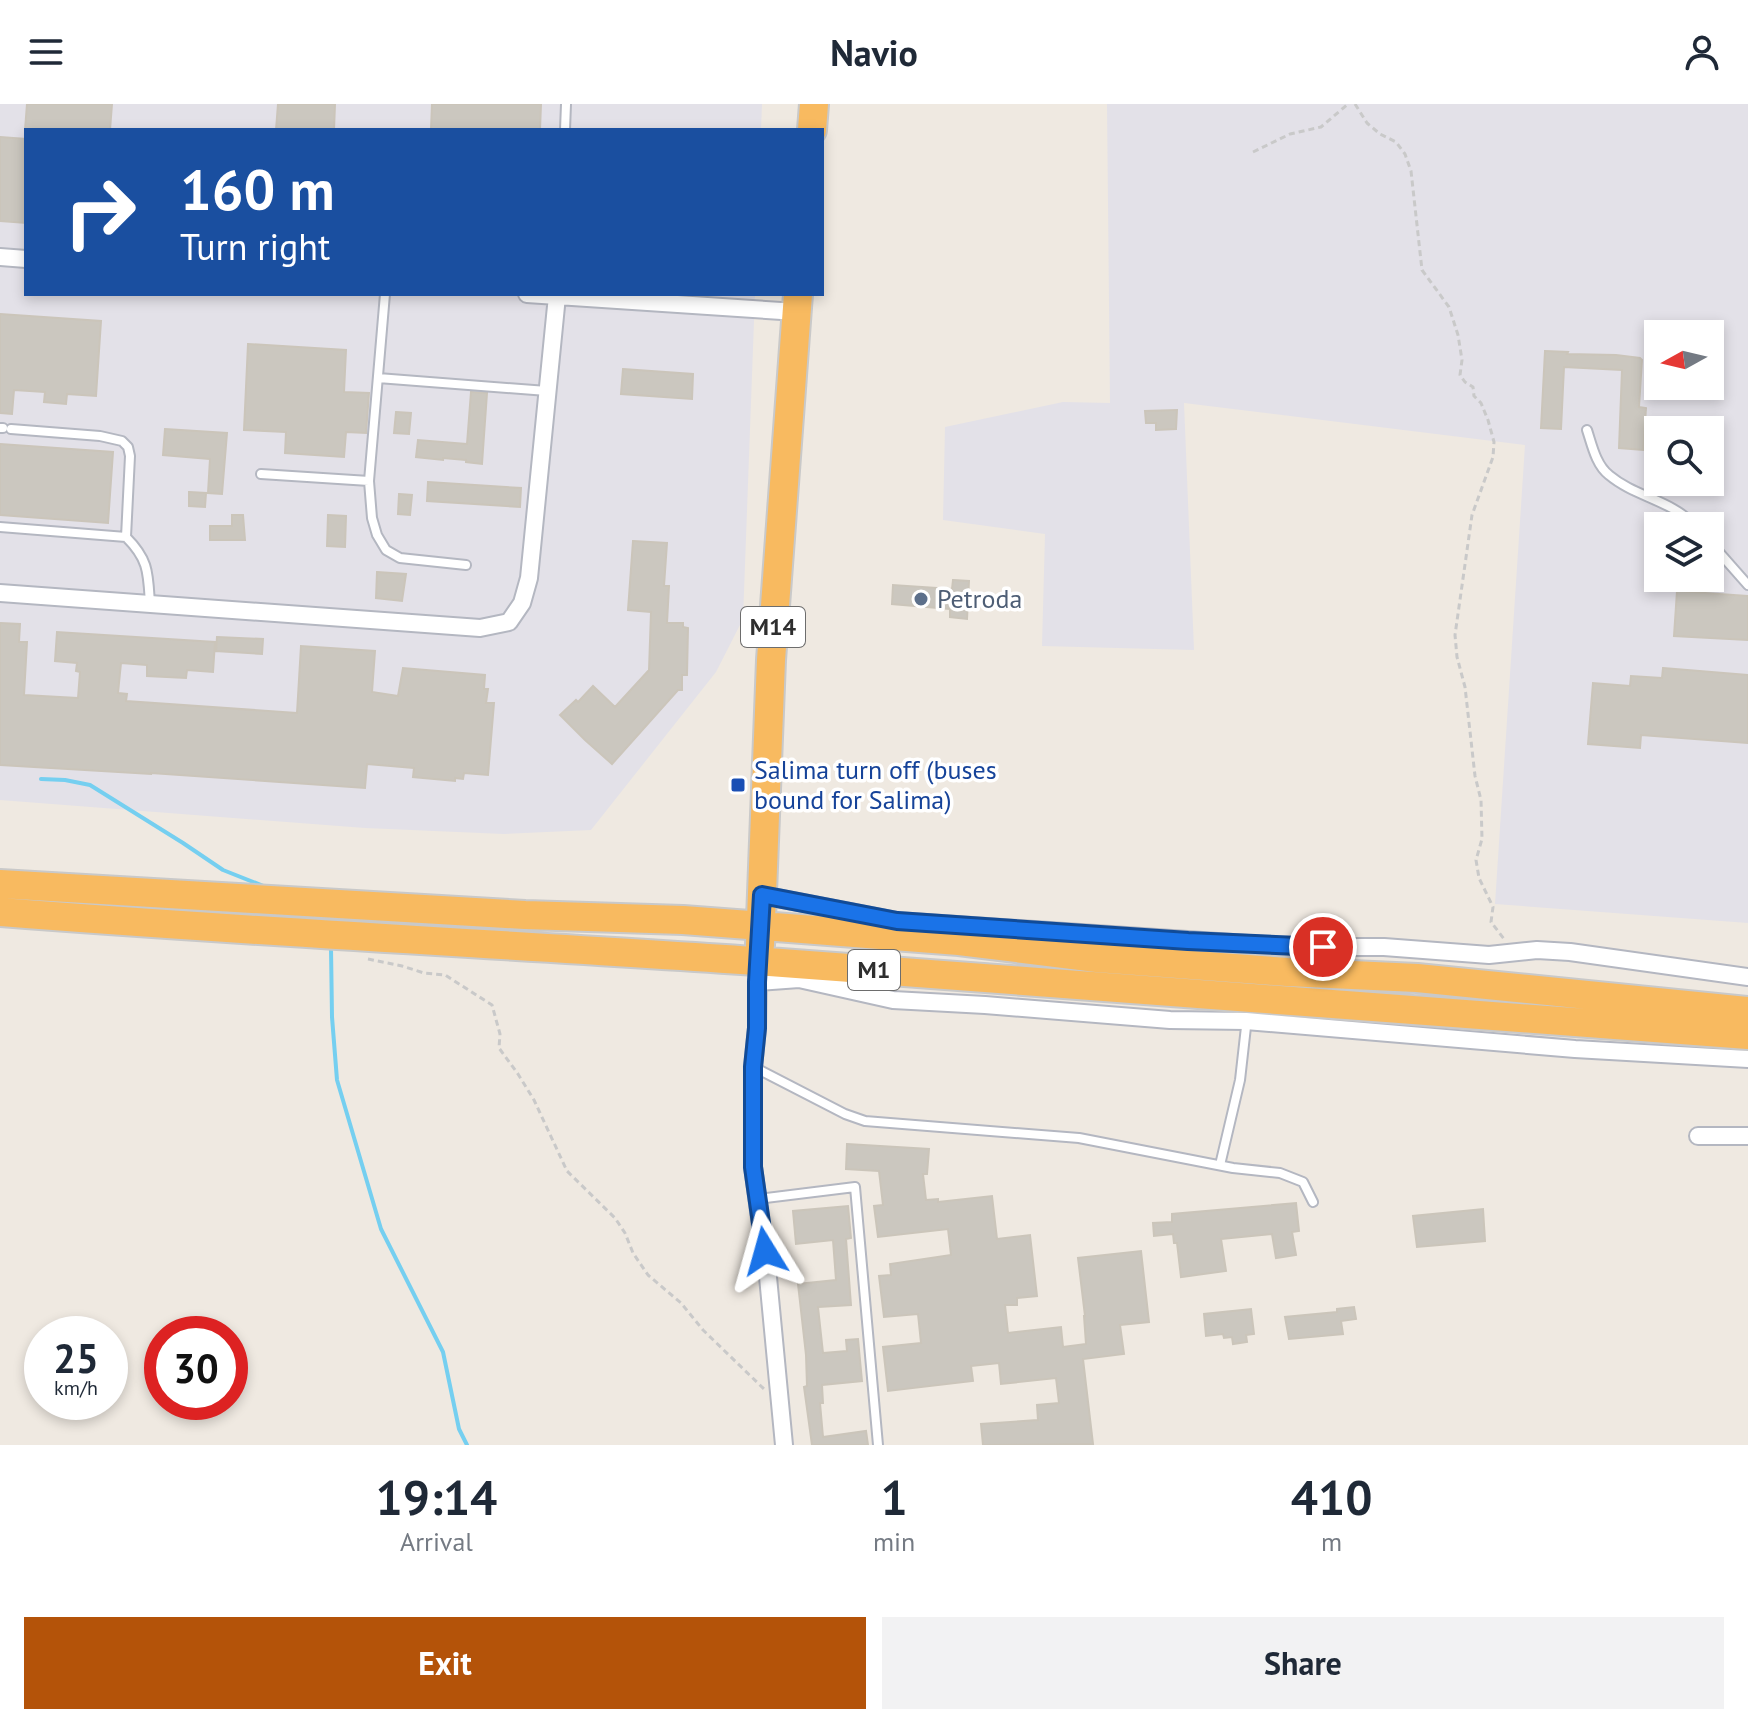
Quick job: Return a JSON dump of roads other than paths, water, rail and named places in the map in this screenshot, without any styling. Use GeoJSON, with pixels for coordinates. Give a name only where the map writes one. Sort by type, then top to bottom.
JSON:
{"type":"FeatureCollection","features":[{"type":"Feature","properties":{"kind":"highway"},"geometry":{"type":"LineString","coordinates":[[812,128],[814,104]]}},
{"type":"Feature","properties":{"kind":"highway","name":"M14"},"geometry":{"type":"LineString","coordinates":[[758,972],[771,660],[798,303]]}},
{"type":"Feature","properties":{"kind":"highway","name":"M1"},"geometry":{"type":"LineString","coordinates":[[0,884],[525,915],[683,920],[959,941],[1097,958],[1417,978],[1748,1011]]}},
{"type":"Feature","properties":{"kind":"highway","name":"M1"},"geometry":{"type":"LineString","coordinates":[[0,912],[1247,1009],[1748,1035]]}},
{"type":"Feature","properties":{"kind":"street"},"geometry":{"type":"LineString","coordinates":[[0,257],[24,259]]}},
{"type":"Feature","properties":{"kind":"street"},"geometry":{"type":"LineString","coordinates":[[0,593],[480,628],[509,622],[522,603],[529,578],[557,296]]}},
{"type":"Feature","properties":{"kind":"street"},"geometry":{"type":"LineString","coordinates":[[587,296],[798,303]]}},
{"type":"Feature","properties":{"kind":"street"},"geometry":{"type":"LineString","coordinates":[[762,895],[897,921],[1293,947],[1384,947],[1489,955],[1537,950],[1570,952],[1748,977]]}},
{"type":"Feature","properties":{"kind":"street"},"geometry":{"type":"LineString","coordinates":[[758,972],[753,1067],[753,1167],[768,1277],[784,1445]]}},
{"type":"Feature","properties":{"kind":"street"},"geometry":{"type":"LineString","coordinates":[[1247,1009],[1575,1049],[1748,1059]]}},
{"type":"Feature","properties":{"kind":"street"},"geometry":{"type":"LineString","coordinates":[[1698,1136],[1748,1136]]}},
{"type":"Feature","properties":{"kind":"lane"},"geometry":{"type":"LineString","coordinates":[[565,128],[566,104]]}},
{"type":"Feature","properties":{"kind":"lane"},"geometry":{"type":"LineString","coordinates":[[385,296],[369,481],[372,518],[377,535],[386,550],[400,558],[466,565]]}},
{"type":"Feature","properties":{"kind":"lane"},"geometry":{"type":"LineString","coordinates":[[378,378],[547,391]]}},
{"type":"Feature","properties":{"kind":"lane"},"geometry":{"type":"LineString","coordinates":[[5,428],[100,436],[122,441],[128,447],[130,456],[126,537]]}},
{"type":"Feature","properties":{"kind":"lane"},"geometry":{"type":"LineString","coordinates":[[1587,430],[1595,455],[1607,474],[1677,512]]}},
{"type":"Feature","properties":{"kind":"lane"},"geometry":{"type":"LineString","coordinates":[[261,474],[369,481]]}},
{"type":"Feature","properties":{"kind":"lane"},"geometry":{"type":"LineString","coordinates":[[0,527],[126,537],[139,550],[145,562],[150,604]]}},
{"type":"Feature","properties":{"kind":"lane"},"geometry":{"type":"LineString","coordinates":[[1724,558],[1748,585]]}},
{"type":"Feature","properties":{"kind":"lane"},"geometry":{"type":"LineString","coordinates":[[1220,1165],[1240,1080],[1247,1009]]}},
{"type":"Feature","properties":{"kind":"lane"},"geometry":{"type":"LineString","coordinates":[[753,1067],[865,1121],[1079,1138],[1220,1165],[1280,1173],[1303,1182],[1313,1202]]}},
{"type":"Feature","properties":{"kind":"lane"},"geometry":{"type":"LineString","coordinates":[[757,1200],[855,1187],[878,1445]]}},
{"type":"Feature","properties":{"kind":"waterway"},"geometry":{"type":"LineString","coordinates":[[41,779],[90,785],[223,870],[266,887]]}},
{"type":"Feature","properties":{"kind":"waterway"},"geometry":{"type":"LineString","coordinates":[[331,948],[337,1080],[381,1229],[443,1352],[459,1429],[467,1445]]}},
{"type":"Feature","properties":{"kind":"place","name":"Petroda"},"geometry":{"type":"Point","coordinates":[921,599]}},
{"type":"Feature","properties":{"kind":"place","name":"Salima turn off (buses bound for Salima)"},"geometry":{"type":"Point","coordinates":[738,785]}}]}
